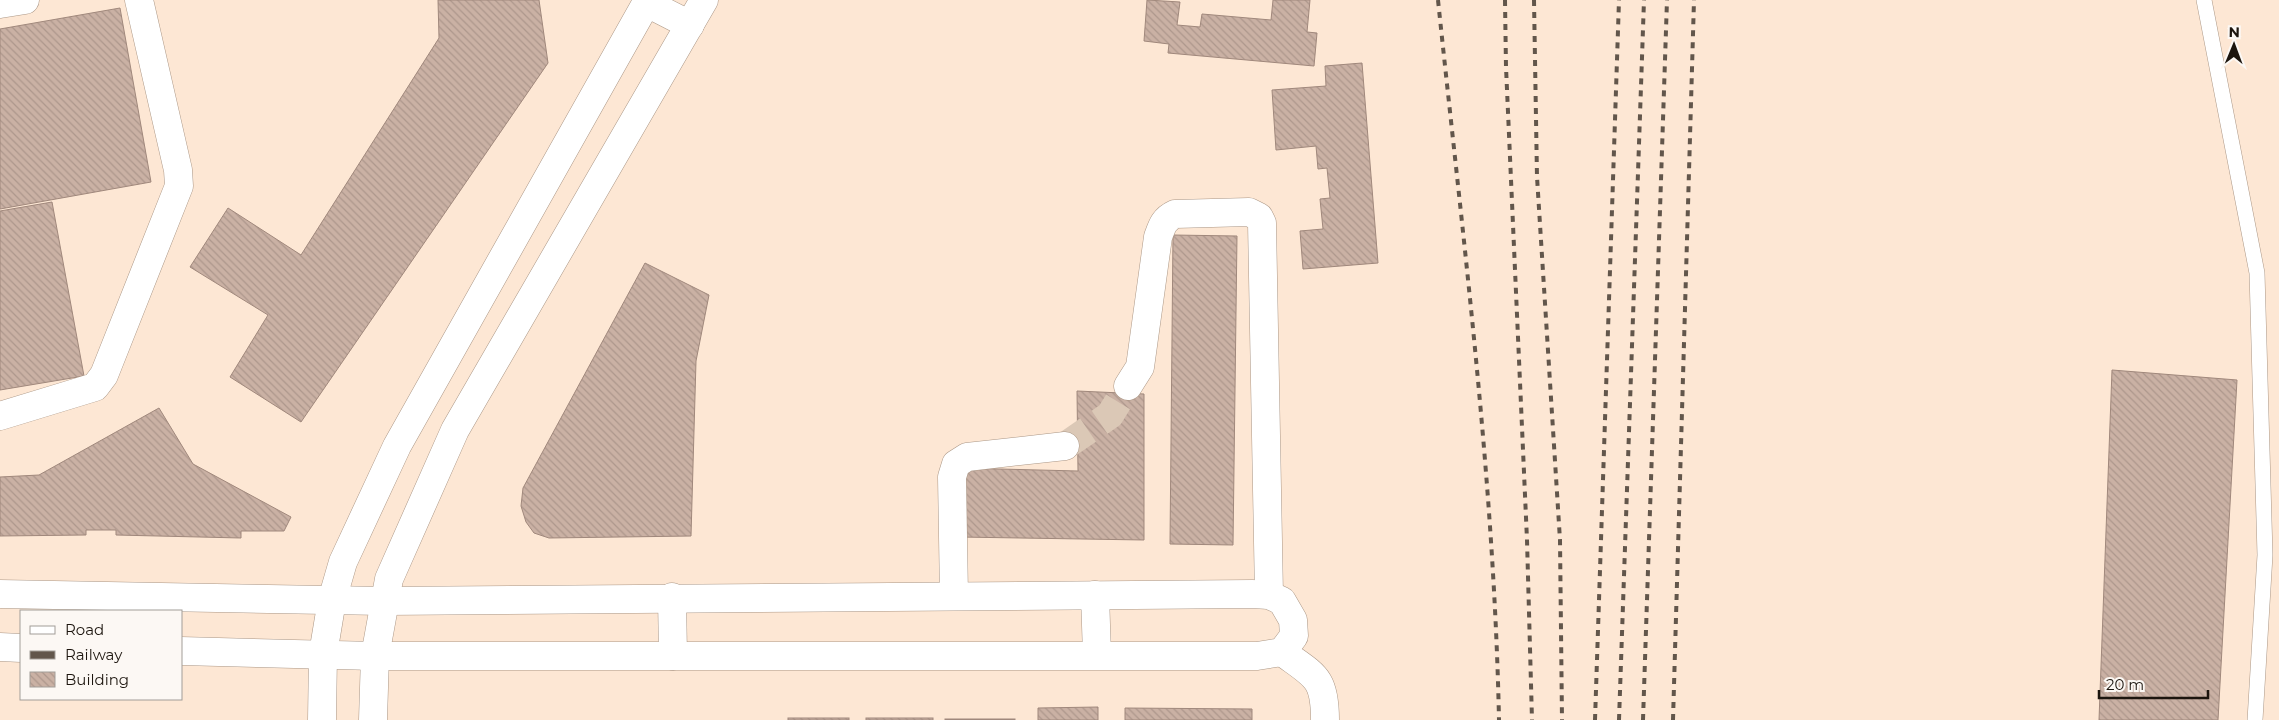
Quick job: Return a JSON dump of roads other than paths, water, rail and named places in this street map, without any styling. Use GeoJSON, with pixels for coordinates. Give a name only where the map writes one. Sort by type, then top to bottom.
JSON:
{"type":"FeatureCollection","features":[{"type":"Feature","properties":{"kind":"street"},"geometry":{"type":"LineString","coordinates":[[0,4],[25,0]]}},
{"type":"Feature","properties":{"kind":"street"},"geometry":{"type":"LineString","coordinates":[[0,416],[95,387],[104,375],[179,186],[178,170],[139,0]]}},
{"type":"Feature","properties":{"kind":"street"},"geometry":{"type":"LineString","coordinates":[[373,720],[375,656],[389,579],[455,430],[704,0]]}},
{"type":"Feature","properties":{"kind":"street"},"geometry":{"type":"LineString","coordinates":[[322,720],[323,654],[332,600],[343,562],[397,446],[647,2],[690,25]]}},
{"type":"Feature","properties":{"kind":"street"},"geometry":{"type":"LineString","coordinates":[[1128,386],[1140,367],[1158,237],[1163,223],[1168,217],[1175,214],[1249,212],[1259,217],[1262,224],[1269,594]]}},
{"type":"Feature","properties":{"kind":"street"},"geometry":{"type":"LineString","coordinates":[[954,596],[952,477],[956,464],[968,457],[1065,446]]}},
{"type":"Feature","properties":{"kind":"street"},"geometry":{"type":"LineString","coordinates":[[0,594],[384,601],[672,597],[1269,594],[1282,601],[1293,620],[1294,636],[1282,652],[1257,656],[375,656],[182,651]]}},
{"type":"Feature","properties":{"kind":"street"},"geometry":{"type":"LineString","coordinates":[[1095,595],[1098,655]]}},
{"type":"Feature","properties":{"kind":"street"},"geometry":{"type":"LineString","coordinates":[[672,597],[672,656]]}},
{"type":"Feature","properties":{"kind":"street"},"geometry":{"type":"LineString","coordinates":[[0,647],[20,648]]}},
{"type":"Feature","properties":{"kind":"street"},"geometry":{"type":"LineString","coordinates":[[1282,652],[1312,673],[1323,687],[1325,720]]}},
{"type":"Feature","properties":{"kind":"lane"},"geometry":{"type":"LineString","coordinates":[[2204,0],[2257,273],[2264,556],[2256,720]]}},
{"type":"Feature","properties":{"kind":"tunnel"},"geometry":{"type":"LineString","coordinates":[[1065,446],[1110,415],[1128,386]]}},
{"type":"Feature","properties":{"kind":"railway"},"geometry":{"type":"LineString","coordinates":[[1438,0],[1484,449],[1491,539],[1499,720]]}},
{"type":"Feature","properties":{"kind":"railway"},"geometry":{"type":"LineString","coordinates":[[1505,0],[1506,67],[1527,540],[1532,720]]}},
{"type":"Feature","properties":{"kind":"railway"},"geometry":{"type":"LineString","coordinates":[[1534,0],[1537,177],[1560,540],[1562,720]]}},
{"type":"Feature","properties":{"kind":"railway"},"geometry":{"type":"LineString","coordinates":[[1595,720],[1619,0]]}},
{"type":"Feature","properties":{"kind":"railway"},"geometry":{"type":"LineString","coordinates":[[1619,720],[1644,0]]}},
{"type":"Feature","properties":{"kind":"railway"},"geometry":{"type":"LineString","coordinates":[[1643,720],[1667,0]]}},
{"type":"Feature","properties":{"kind":"railway"},"geometry":{"type":"LineString","coordinates":[[1673,720],[1694,0]]}}]}
